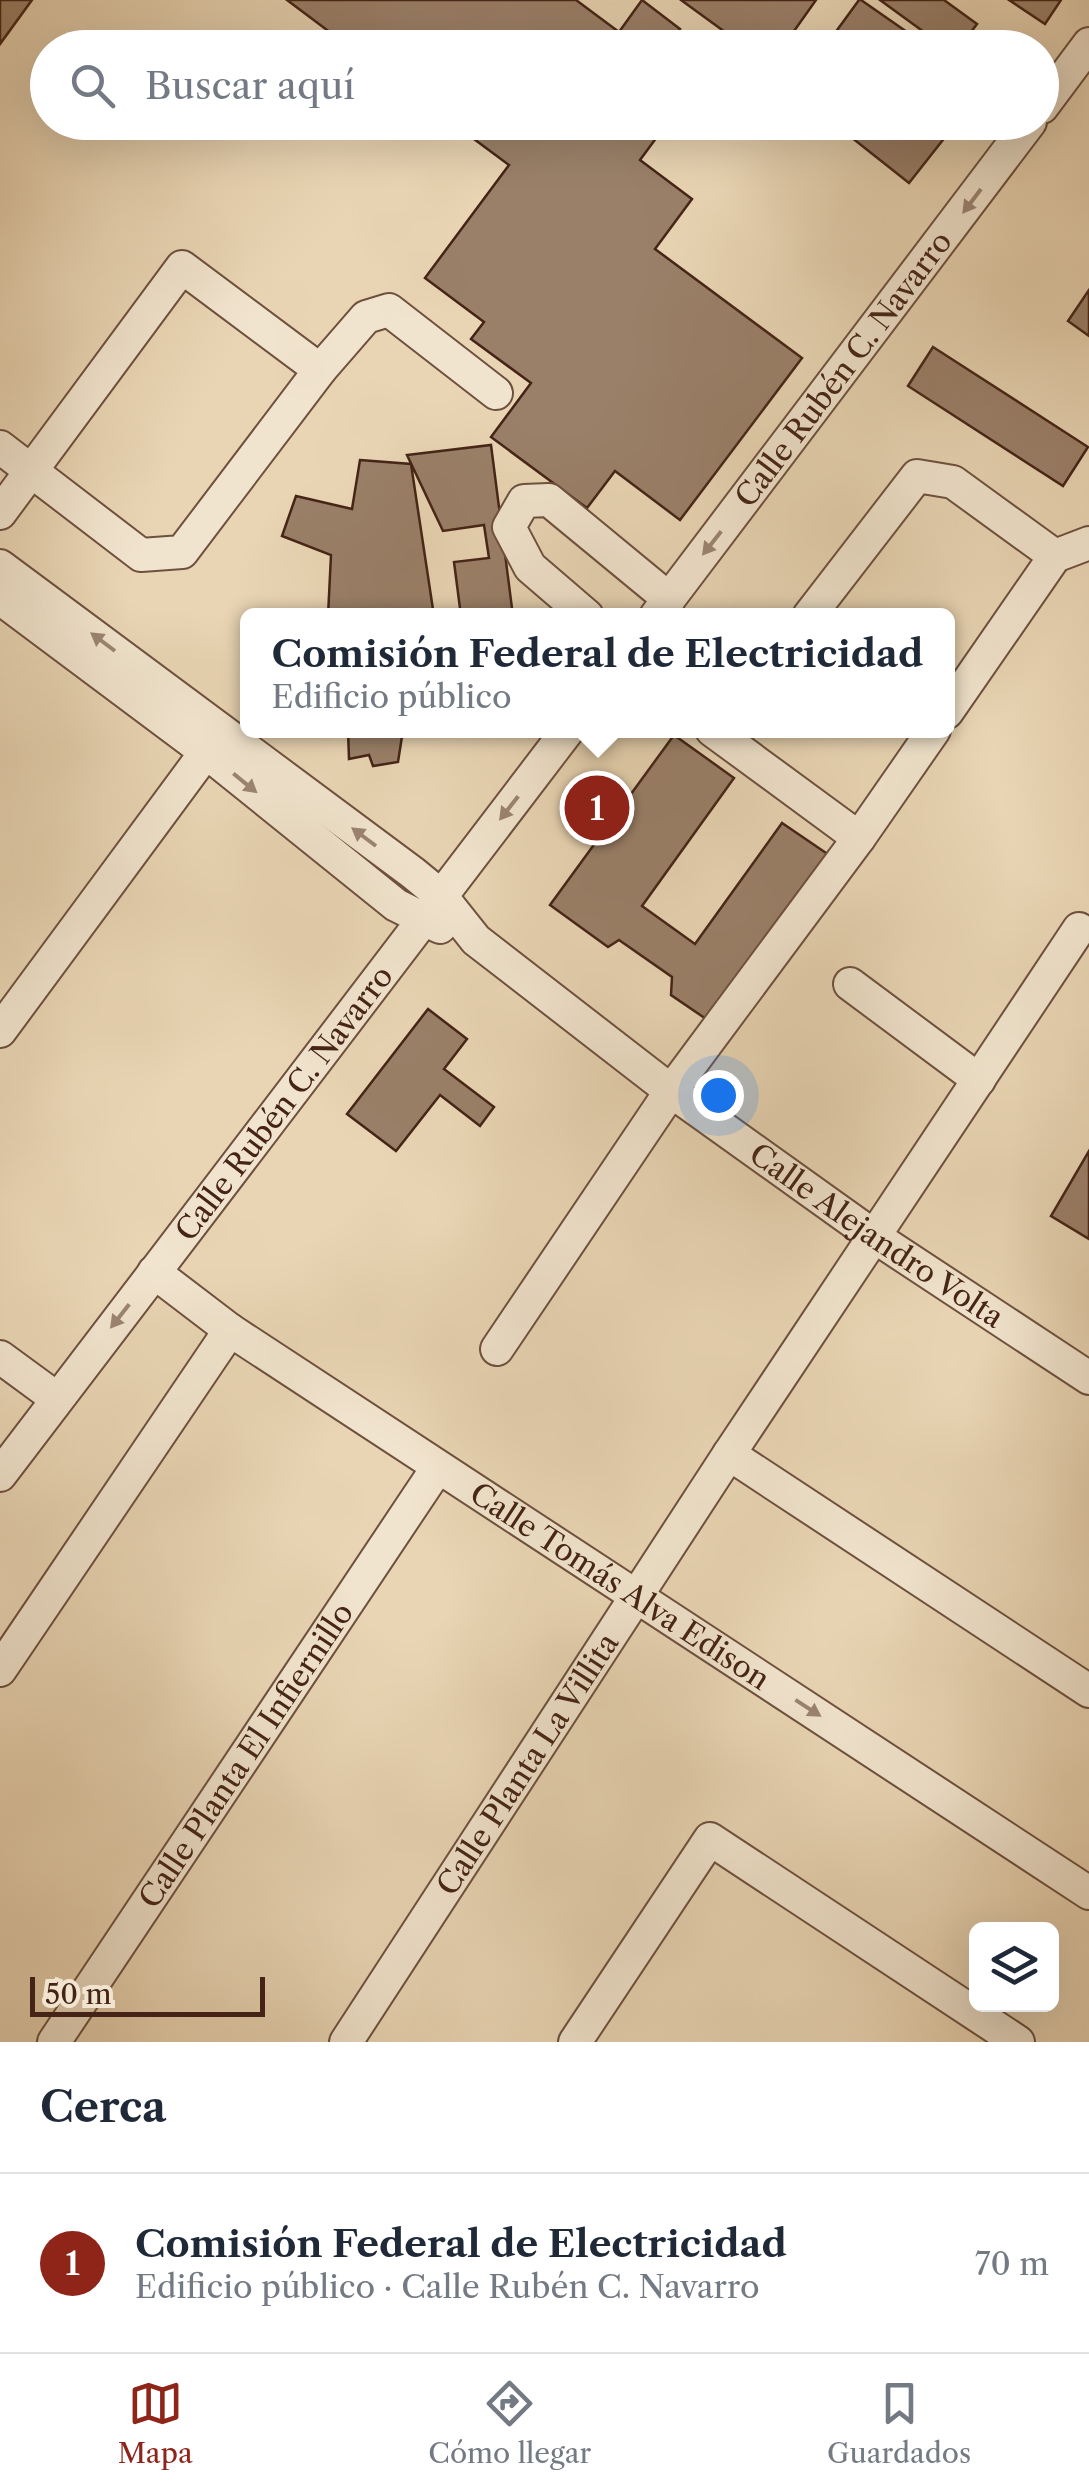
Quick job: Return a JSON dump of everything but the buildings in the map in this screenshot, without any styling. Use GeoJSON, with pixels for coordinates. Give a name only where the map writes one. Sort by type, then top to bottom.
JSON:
{"type":"FeatureCollection","features":[{"type":"Feature","properties":{"kind":"street"},"geometry":{"type":"LineString","coordinates":[[1059,84],[1089,44]]}},
{"type":"Feature","properties":{"kind":"street","name":"Calle Rubén C. Navarro"},"geometry":{"type":"LineString","coordinates":[[663,607],[1016,140]]}},
{"type":"Feature","properties":{"kind":"street"},"geometry":{"type":"LineString","coordinates":[[0,513],[182,267],[320,370]]}},
{"type":"Feature","properties":{"kind":"street"},"geometry":{"type":"LineString","coordinates":[[0,447],[141,555],[182,552],[320,370],[366,317],[389,310],[496,393]]}},
{"type":"Feature","properties":{"kind":"street"},"geometry":{"type":"LineString","coordinates":[[815,608],[917,476],[953,482],[1055,556]]}},
{"type":"Feature","properties":{"kind":"street"},"geometry":{"type":"LineString","coordinates":[[578,608],[530,567],[509,528],[524,500],[549,500],[663,607]]}},
{"type":"Feature","properties":{"kind":"street"},"geometry":{"type":"LineString","coordinates":[[955,700],[1055,556],[1089,542]]}},
{"type":"Feature","properties":{"kind":"street"},"geometry":{"type":"LineString","coordinates":[[0,566],[432,908]]}},
{"type":"Feature","properties":{"kind":"street"},"geometry":{"type":"LineString","coordinates":[[0,598],[206,752],[396,905],[432,908]]}},
{"type":"Feature","properties":{"kind":"street","name":"Calle Rubén C. Navarro"},"geometry":{"type":"LineString","coordinates":[[0,1475],[562,738]]}},
{"type":"Feature","properties":{"kind":"street"},"geometry":{"type":"LineString","coordinates":[[724,738],[859,838]]}},
{"type":"Feature","properties":{"kind":"street"},"geometry":{"type":"LineString","coordinates":[[497,1349],[672,1091],[928,738]]}},
{"type":"Feature","properties":{"kind":"street"},"geometry":{"type":"LineString","coordinates":[[0,1031],[206,752]]}},
{"type":"Feature","properties":{"kind":"street","name":"Calle Alejandro Volta"},"geometry":{"type":"LineString","coordinates":[[432,908],[672,1091],[875,1237],[1089,1378]]}},
{"type":"Feature","properties":{"kind":"street","name":"Calle Planta La Villita"},"geometry":{"type":"LineString","coordinates":[[346,2042],[729,1454],[1080,929]]}},
{"type":"Feature","properties":{"kind":"street"},"geometry":{"type":"LineString","coordinates":[[850,984],[980,1080]]}},
{"type":"Feature","properties":{"kind":"street","name":"Calle Tomás Alva Edison"},"geometry":{"type":"LineString","coordinates":[[154,1272],[230,1330],[1089,1892]]}},
{"type":"Feature","properties":{"kind":"street"},"geometry":{"type":"LineString","coordinates":[[0,1670],[230,1330]]}},
{"type":"Feature","properties":{"kind":"street"},"geometry":{"type":"LineString","coordinates":[[0,1358],[56,1398]]}},
{"type":"Feature","properties":{"kind":"street"},"geometry":{"type":"LineString","coordinates":[[729,1454],[1089,1692]]}},
{"type":"Feature","properties":{"kind":"street","name":"Calle Planta El Infiernillo"},"geometry":{"type":"LineString","coordinates":[[54,2042],[438,1467]]}},
{"type":"Feature","properties":{"kind":"street"},"geometry":{"type":"LineString","coordinates":[[575,2042],[710,1839],[1018,2042]]}},
{"type":"Feature","properties":{"kind":"place","name":"Comisión Federal de Electricidad"},"geometry":{"type":"Point","coordinates":[597,808]}}]}
